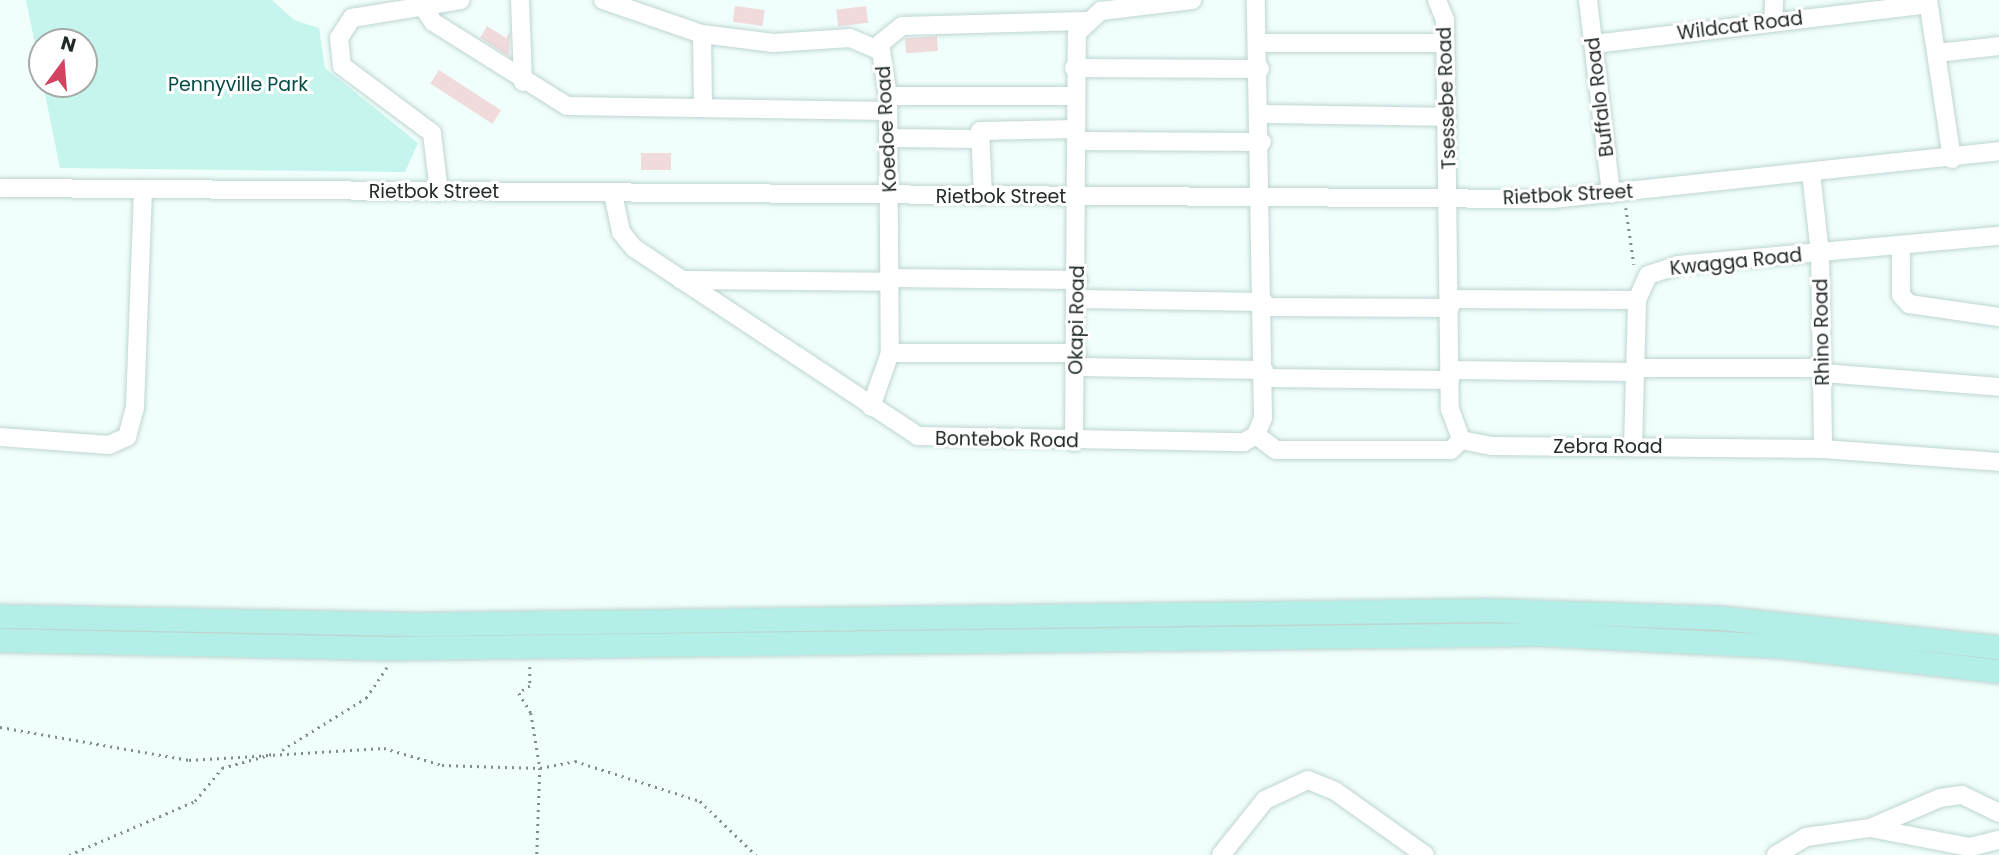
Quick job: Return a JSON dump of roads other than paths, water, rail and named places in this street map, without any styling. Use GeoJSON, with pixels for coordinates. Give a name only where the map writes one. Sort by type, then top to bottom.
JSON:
{"type":"FeatureCollection","features":[{"type":"Feature","properties":{"kind":"main road"},"geometry":{"type":"LineString","coordinates":[[0,616],[424,624],[1535,611],[1794,624],[1999,647]]}},
{"type":"Feature","properties":{"kind":"main road"},"geometry":{"type":"LineString","coordinates":[[0,640],[394,648],[1513,634],[1718,642],[1999,671]]}},
{"type":"Feature","properties":{"kind":"street"},"geometry":{"type":"LineString","coordinates":[[439,192],[432,133],[348,73],[338,57],[339,38],[352,18],[421,4],[461,0]]}},
{"type":"Feature","properties":{"kind":"street"},"geometry":{"type":"LineString","coordinates":[[520,0],[523,82]]}},
{"type":"Feature","properties":{"kind":"street","name":"Koedoe Road"},"geometry":{"type":"LineString","coordinates":[[603,0],[702,33],[790,43],[850,38],[876,47],[884,58],[890,196],[890,353],[871,407]]}},
{"type":"Feature","properties":{"kind":"street"},"geometry":{"type":"LineString","coordinates":[[876,47],[902,26],[1085,21],[1111,9],[1192,0]]}},
{"type":"Feature","properties":{"kind":"street"},"geometry":{"type":"LineString","coordinates":[[1256,0],[1262,114],[1264,304],[1264,374],[1256,435],[1276,450],[1451,450],[1461,440],[1452,426],[1450,199]]}},
{"type":"Feature","properties":{"kind":"street","name":"Tsessebe Road"},"geometry":{"type":"LineString","coordinates":[[1437,0],[1445,43],[1450,199]]}},
{"type":"Feature","properties":{"kind":"street","name":"Buffalo Road"},"geometry":{"type":"LineString","coordinates":[[1588,0],[1617,194]]}},
{"type":"Feature","properties":{"kind":"street"},"geometry":{"type":"LineString","coordinates":[[1773,22],[1774,0]]}},
{"type":"Feature","properties":{"kind":"street"},"geometry":{"type":"LineString","coordinates":[[1928,2],[1952,159]]}},
{"type":"Feature","properties":{"kind":"street","name":"Wildcat Road"},"geometry":{"type":"LineString","coordinates":[[1594,44],[1928,2]]}},
{"type":"Feature","properties":{"kind":"street"},"geometry":{"type":"LineString","coordinates":[[421,4],[433,22],[523,82],[567,106],[703,108],[1074,96]]}},
{"type":"Feature","properties":{"kind":"street"},"geometry":{"type":"LineString","coordinates":[[1077,197],[1074,68],[1085,21]]}},
{"type":"Feature","properties":{"kind":"street"},"geometry":{"type":"LineString","coordinates":[[702,33],[703,108]]}},
{"type":"Feature","properties":{"kind":"street"},"geometry":{"type":"LineString","coordinates":[[1260,43],[1445,43]]}},
{"type":"Feature","properties":{"kind":"street"},"geometry":{"type":"LineString","coordinates":[[1937,53],[1999,46]]}},
{"type":"Feature","properties":{"kind":"street"},"geometry":{"type":"LineString","coordinates":[[1074,68],[1260,69]]}},
{"type":"Feature","properties":{"kind":"street"},"geometry":{"type":"LineString","coordinates":[[1262,114],[1447,117]]}},
{"type":"Feature","properties":{"kind":"street"},"geometry":{"type":"LineString","coordinates":[[983,196],[981,131],[1262,142]]}},
{"type":"Feature","properties":{"kind":"street"},"geometry":{"type":"LineString","coordinates":[[888,138],[981,139]]}},
{"type":"Feature","properties":{"kind":"street","name":"Rietbok Street"},"geometry":{"type":"LineString","coordinates":[[0,188],[1450,199],[1617,194],[1952,159],[1999,151]]}},
{"type":"Feature","properties":{"kind":"street","name":"Rhino Road"},"geometry":{"type":"LineString","coordinates":[[1811,173],[1820,253],[1823,449]]}},
{"type":"Feature","properties":{"kind":"street"},"geometry":{"type":"LineString","coordinates":[[0,437],[109,445],[127,437],[135,407],[143,189]]}},
{"type":"Feature","properties":{"kind":"street","name":"Bontebok Road"},"geometry":{"type":"LineString","coordinates":[[612,194],[625,240],[680,280],[871,407],[928,439],[1239,442],[1256,435]]}},
{"type":"Feature","properties":{"kind":"street","name":"Okapi Road"},"geometry":{"type":"LineString","coordinates":[[1074,442],[1077,197]]}},
{"type":"Feature","properties":{"kind":"street","name":"Kwagga Road"},"geometry":{"type":"LineString","coordinates":[[1639,292],[1678,265],[1999,236]]}},
{"type":"Feature","properties":{"kind":"street"},"geometry":{"type":"LineString","coordinates":[[1901,245],[1900,295],[1909,304],[1999,317]]}},
{"type":"Feature","properties":{"kind":"street"},"geometry":{"type":"LineString","coordinates":[[680,280],[1077,280]]}},
{"type":"Feature","properties":{"kind":"street"},"geometry":{"type":"LineString","coordinates":[[1077,299],[1264,304],[1450,304],[1639,292],[1633,447]]}},
{"type":"Feature","properties":{"kind":"street"},"geometry":{"type":"LineString","coordinates":[[890,353],[1077,360],[1264,374],[1450,375],[1635,370],[1823,370],[1999,387]]}},
{"type":"Feature","properties":{"kind":"street","name":"Zebra Road"},"geometry":{"type":"LineString","coordinates":[[1461,440],[1492,446],[1823,449],[1999,462]]}},
{"type":"Feature","properties":{"kind":"street"},"geometry":{"type":"LineString","coordinates":[[1221,855],[1265,800],[1308,780],[1335,791],[1425,855]]}},
{"type":"Feature","properties":{"kind":"street"},"geometry":{"type":"LineString","coordinates":[[1776,855],[1806,837],[1870,828],[1940,797],[1962,795],[1999,813]]}},
{"type":"Feature","properties":{"kind":"street"},"geometry":{"type":"LineString","coordinates":[[1870,828],[1970,846],[1999,840]]}},
{"type":"Feature","properties":{"kind":"park label","name":"Pennyville Park"},"geometry":{"type":"Point","coordinates":[238,85]}}]}
